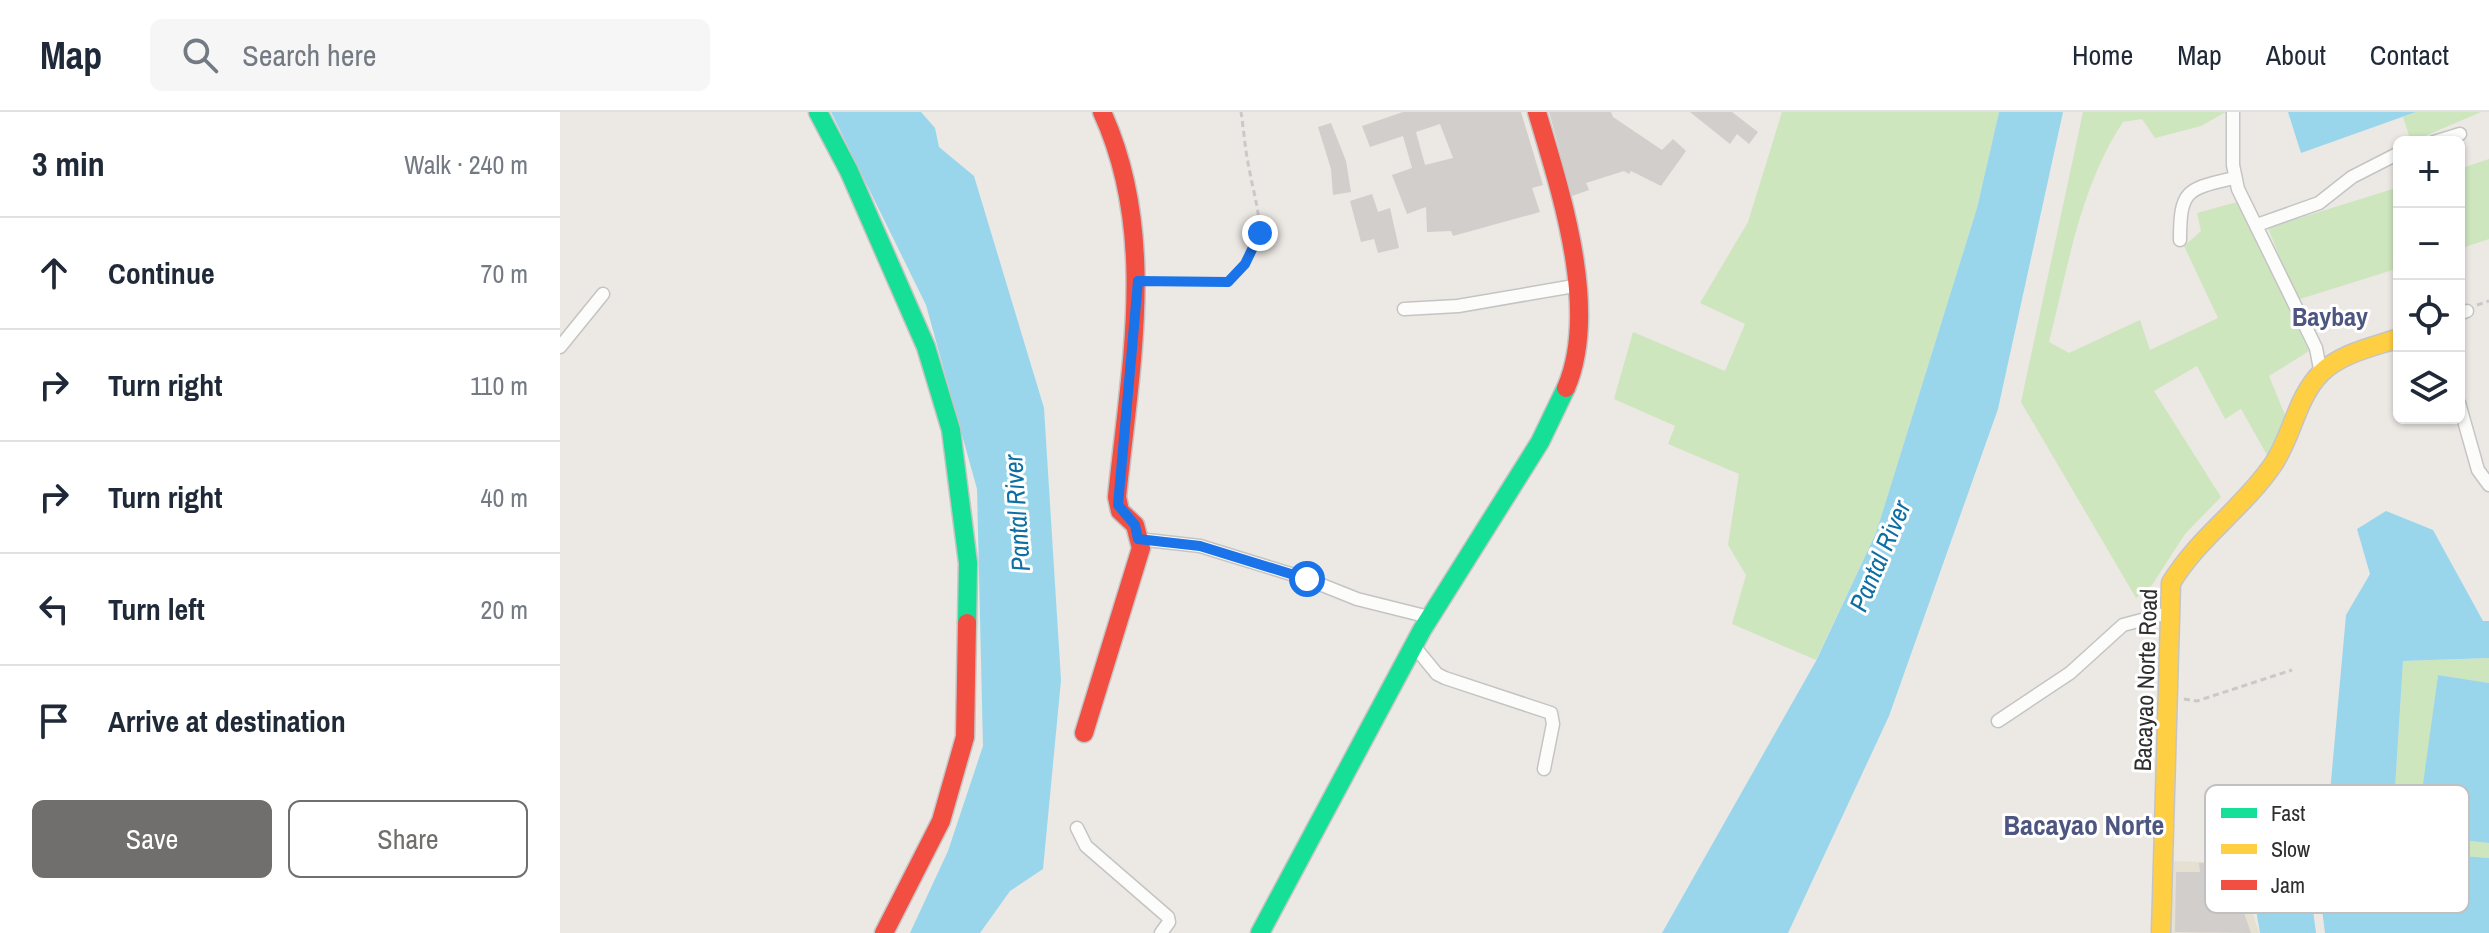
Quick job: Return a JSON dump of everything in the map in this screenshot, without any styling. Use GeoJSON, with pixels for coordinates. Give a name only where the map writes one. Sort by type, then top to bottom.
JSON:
{"type":"FeatureCollection","features":[{"type":"Feature","properties":{"kind":"street"},"geometry":{"type":"LineString","coordinates":[[818,112],[849,171],[926,347],[951,430],[968,563],[965,737],[941,821],[884,933]]}},
{"type":"Feature","properties":{"kind":"street"},"geometry":{"type":"LineString","coordinates":[[1084,733],[1141,548],[1135,525],[1120,511],[1117,497],[1138,281],[1132,215],[1119,155],[1102,112]]}},
{"type":"Feature","properties":{"kind":"street"},"geometry":{"type":"LineString","coordinates":[[1260,933],[1429,617],[1549,422],[1569,382],[1578,328],[1574,286],[1557,179],[1537,112]]}},
{"type":"Feature","properties":{"kind":"street"},"geometry":{"type":"LineString","coordinates":[[2233,112],[2234,178],[2243,203],[2257,225],[2316,348],[2321,374],[2355,355],[2393,340]]}},
{"type":"Feature","properties":{"kind":"street"},"geometry":{"type":"LineString","coordinates":[[2454,136],[2460,134]]}},
{"type":"Feature","properties":{"kind":"street"},"geometry":{"type":"LineString","coordinates":[[2257,225],[2319,203],[2352,177],[2393,156]]}},
{"type":"Feature","properties":{"kind":"street"},"geometry":{"type":"LineString","coordinates":[[2180,240],[2180,208],[2185,196],[2201,186],[2234,178]]}},
{"type":"Feature","properties":{"kind":"street"},"geometry":{"type":"LineString","coordinates":[[1404,309],[1458,306],[1574,286]]}},
{"type":"Feature","properties":{"kind":"street"},"geometry":{"type":"LineString","coordinates":[[560,347],[603,294]]}},
{"type":"Feature","properties":{"kind":"street","name":"Bacayao Norte Road"},"geometry":{"type":"LineString","coordinates":[[2161,933],[2171,583],[2184,558],[2263,478],[2321,374]]}},
{"type":"Feature","properties":{"kind":"street"},"geometry":{"type":"LineString","coordinates":[[2465,424],[2478,470],[2489,485]]}},
{"type":"Feature","properties":{"kind":"street"},"geometry":{"type":"LineString","coordinates":[[1138,539],[1200,546],[1307,579],[1357,599],[1429,617]]}},
{"type":"Feature","properties":{"kind":"street"},"geometry":{"type":"LineString","coordinates":[[1998,721],[2070,673],[2123,625],[2168,613]]}},
{"type":"Feature","properties":{"kind":"street"},"geometry":{"type":"LineString","coordinates":[[1414,646],[1437,674],[1445,678],[1551,713],[1553,724],[1544,769]]}},
{"type":"Feature","properties":{"kind":"street"},"geometry":{"type":"LineString","coordinates":[[1077,828],[1086,846],[1168,917],[1161,933]]}},
{"type":"Feature","properties":{"kind":"path"},"geometry":{"type":"LineString","coordinates":[[1138,281],[1228,282],[1245,264],[1260,233],[1260,207],[1249,169],[1241,112]]}},
{"type":"Feature","properties":{"kind":"path"},"geometry":{"type":"LineString","coordinates":[[2169,696],[2197,701],[2292,670]]}},
{"type":"Feature","properties":{"kind":"shaded area"},"geometry":{"type":"Polygon","coordinates":[[[2171,861],[2205,862],[2205,913],[2252,913],[2259,933],[2168,933],[2171,861]]]}},
{"type":"Feature","properties":{"kind":"green space"},"geometry":{"type":"Polygon","coordinates":[[[1782,112],[1999,112],[1977,208],[1876,533],[1816,660],[1732,624],[1746,575],[1728,545],[1739,474],[1668,444],[1675,426],[1614,399],[1633,332],[1725,371],[1745,324],[1700,303],[1748,222],[1782,112]]]}},
{"type":"Feature","properties":{"kind":"green space"},"geometry":{"type":"Polygon","coordinates":[[[2083,112],[2226,112],[2201,126],[2155,138],[2142,119],[2123,122],[2108,147],[2086,200],[2049,342],[2069,353],[2140,320],[2150,350],[2218,318],[2184,246],[2201,231],[2197,213],[2237,202],[2309,351],[2269,376],[2290,427],[2271,462],[2241,409],[2225,419],[2197,366],[2154,391],[2221,497],[2185,534],[2152,585],[2136,598],[2021,402],[2083,112]]]}},
{"type":"Feature","properties":{"kind":"green space"},"geometry":{"type":"Polygon","coordinates":[[[2416,112],[2481,112],[2425,136],[2409,136],[2403,117],[2416,112]]]}},
{"type":"Feature","properties":{"kind":"green space"},"geometry":{"type":"Polygon","coordinates":[[[2489,159],[2489,239],[2465,247],[2465,208],[2465,167],[2489,159]]]}},
{"type":"Feature","properties":{"kind":"green space"},"geometry":{"type":"Polygon","coordinates":[[[2393,189],[2393,270],[2297,300],[2268,228],[2393,189]]]}},
{"type":"Feature","properties":{"kind":"green space"},"geometry":{"type":"Polygon","coordinates":[[[2489,658],[2489,683],[2438,675],[2424,785],[2395,785],[2403,661],[2489,658]]]}},
{"type":"Feature","properties":{"kind":"green space"},"geometry":{"type":"Polygon","coordinates":[[[2469,841],[2489,843],[2489,858],[2469,856],[2469,841]]]}},
{"type":"Feature","properties":{"kind":"water","name":"Pantal River"},"geometry":{"type":"Polygon","coordinates":[[[831,112],[921,112],[935,128],[939,147],[974,176],[1044,408],[1061,680],[1043,869],[1010,891],[980,933],[910,933],[948,851],[983,746],[977,489],[926,305],[831,112]]]}},
{"type":"Feature","properties":{"kind":"water","name":"Pantal River"},"geometry":{"type":"Polygon","coordinates":[[[1999,112],[2063,112],[1998,409],[1889,716],[1788,933],[1662,933],[1816,661],[1876,533],[1977,208],[1999,112]]]}},
{"type":"Feature","properties":{"kind":"water"},"geometry":{"type":"Polygon","coordinates":[[[2288,112],[2416,112],[2301,153],[2288,112]]]}},
{"type":"Feature","properties":{"kind":"water"},"geometry":{"type":"Polygon","coordinates":[[[2386,511],[2433,530],[2483,621],[2489,621],[2489,658],[2403,661],[2395,785],[2331,785],[2346,615],[2370,574],[2357,529],[2386,511]]]}},
{"type":"Feature","properties":{"kind":"water"},"geometry":{"type":"Polygon","coordinates":[[[2438,675],[2489,683],[2489,843],[2469,841],[2469,785],[2423,785],[2438,675]]]}},
{"type":"Feature","properties":{"kind":"water"},"geometry":{"type":"Polygon","coordinates":[[[2469,856],[2489,858],[2489,933],[2325,933],[2323,913],[2469,913],[2469,856]]]}},
{"type":"Feature","properties":{"kind":"water"},"geometry":{"type":"Polygon","coordinates":[[[2257,913],[2313,913],[2316,933],[2260,933],[2257,913]]]}},
{"type":"Feature","properties":{"kind":"building"},"geometry":{"type":"Polygon","coordinates":[[[1403,112],[1521,112],[1543,185],[1532,188],[1540,212],[1453,236],[1451,231],[1427,232],[1426,207],[1407,214],[1392,175],[1412,168],[1403,136],[1370,147],[1362,126],[1403,112]],[[1440,124],[1416,132],[1425,165],[1453,158],[1440,124]]]}},
{"type":"Feature","properties":{"kind":"building"},"geometry":{"type":"Polygon","coordinates":[[[1549,112],[1611,112],[1613,117],[1662,150],[1673,139],[1686,151],[1661,186],[1631,171],[1629,174],[1624,171],[1586,183],[1589,190],[1572,196],[1549,112]]]}},
{"type":"Feature","properties":{"kind":"building"},"geometry":{"type":"Polygon","coordinates":[[[1690,112],[1732,112],[1758,132],[1749,144],[1737,134],[1730,144],[1690,112]]]}},
{"type":"Feature","properties":{"kind":"building"},"geometry":{"type":"Polygon","coordinates":[[[1331,123],[1346,161],[1351,192],[1333,195],[1331,169],[1318,127],[1331,123]]]}},
{"type":"Feature","properties":{"kind":"building"},"geometry":{"type":"Polygon","coordinates":[[[1372,194],[1378,212],[1390,208],[1399,248],[1378,253],[1374,239],[1361,242],[1350,201],[1372,194]]]}},
{"type":"Feature","properties":{"kind":"building"},"geometry":{"type":"Polygon","coordinates":[[[2199,863],[2205,863],[2205,913],[2244,913],[2251,933],[2175,932],[2176,872],[2200,872],[2199,863]]]}},
{"type":"Feature","properties":{"kind":"traffic: fast"},"geometry":{"type":"LineString","coordinates":[[818,112],[849,171],[926,347],[951,430],[968,563],[967,623]]}},
{"type":"Feature","properties":{"kind":"traffic: fast"},"geometry":{"type":"LineString","coordinates":[[1260,933],[1422,630],[1540,442],[1566,388]]}},
{"type":"Feature","properties":{"kind":"traffic: slow"},"geometry":{"type":"LineString","coordinates":[[2161,933],[2171,583],[2194,552],[2272,466],[2306,394],[2321,373],[2348,356],[2393,340]]}},
{"type":"Feature","properties":{"kind":"traffic: jam"},"geometry":{"type":"LineString","coordinates":[[1084,733],[1141,548],[1135,525],[1120,511],[1117,497],[1133,351],[1135,253],[1130,205],[1119,158],[1102,112]]}},
{"type":"Feature","properties":{"kind":"traffic: jam"},"geometry":{"type":"LineString","coordinates":[[1537,112],[1565,213],[1578,287],[1579,323],[1575,357],[1566,388]]}},
{"type":"Feature","properties":{"kind":"traffic: jam"},"geometry":{"type":"LineString","coordinates":[[884,933],[941,821],[965,737],[967,623]]}},
{"type":"Feature","properties":{"kind":"district","name":"Baybay"},"geometry":{"type":"Point","coordinates":[2330,317]}},
{"type":"Feature","properties":{"kind":"district","name":"Bacayao Norte"},"geometry":{"type":"Point","coordinates":[2084,825]}},
{"type":"Feature","properties":{"kind":"route"},"geometry":{"type":"LineString","coordinates":[[1260,233],[1245,264],[1228,282],[1138,281],[1118,505],[1135,525],[1138,539],[1200,546],[1307,579]]}}]}
